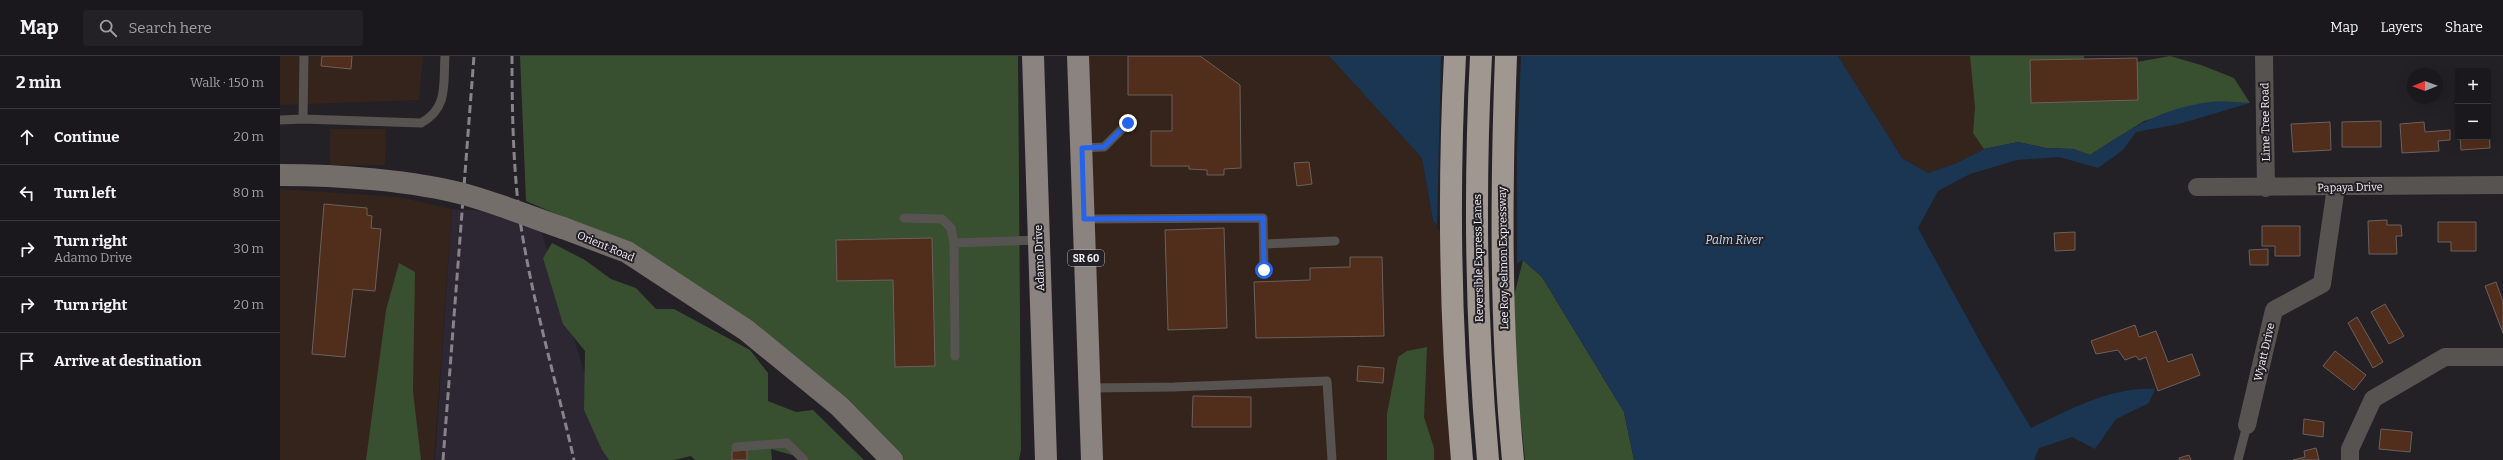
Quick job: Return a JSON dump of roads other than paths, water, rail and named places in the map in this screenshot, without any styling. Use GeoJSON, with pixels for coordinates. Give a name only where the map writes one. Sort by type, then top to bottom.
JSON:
{"type":"FeatureCollection","features":[{"type":"Feature","properties":{"kind":"highway"},"geometry":{"type":"LineString","coordinates":[[1455,56],[1452,216],[1454,318],[1462,460]]}},
{"type":"Feature","properties":{"kind":"highway","name":"Reversible Express Lanes"},"geometry":{"type":"LineString","coordinates":[[1481,56],[1478,130],[1477,274],[1488,460]]}},
{"type":"Feature","properties":{"kind":"highway","name":"Lee Roy Selmon Expressway"},"geometry":{"type":"LineString","coordinates":[[1506,56],[1502,182],[1503,294],[1513,460]]}},
{"type":"Feature","properties":{"kind":"main road","name":"Adamo Drive"},"geometry":{"type":"LineString","coordinates":[[1033,56],[1046,460]]}},
{"type":"Feature","properties":{"kind":"main road","name":"SR 60"},"geometry":{"type":"LineString","coordinates":[[1078,56],[1092,460]]}},
{"type":"Feature","properties":{"kind":"street","name":"Lime Tree Road"},"geometry":{"type":"LineString","coordinates":[[2264,56],[2266,188]]}},
{"type":"Feature","properties":{"kind":"street","name":"Orient Road"},"geometry":{"type":"LineString","coordinates":[[280,175],[312,175],[396,182],[466,195],[563,228],[627,252],[746,330],[839,406],[892,460]]}},
{"type":"Feature","properties":{"kind":"street","name":"Papaya Drive"},"geometry":{"type":"LineString","coordinates":[[2197,187],[2266,188],[2503,185]]}},
{"type":"Feature","properties":{"kind":"street","name":"Wyatt Drive"},"geometry":{"type":"LineString","coordinates":[[2247,425],[2274,310],[2322,284],[2336,187]]}},
{"type":"Feature","properties":{"kind":"street"},"geometry":{"type":"LineString","coordinates":[[2350,460],[2350,449],[2373,399],[2445,357],[2503,357]]}},
{"type":"Feature","properties":{"kind":"street"},"geometry":{"type":"LineString","coordinates":[[1034,460],[1045,428]]}},
{"type":"Feature","properties":{"kind":"lane"},"geometry":{"type":"LineString","coordinates":[[303,120],[304,56]]}},
{"type":"Feature","properties":{"kind":"lane"},"geometry":{"type":"LineString","coordinates":[[280,120],[422,123],[432,117],[443,101],[445,56]]}},
{"type":"Feature","properties":{"kind":"lane"},"geometry":{"type":"LineString","coordinates":[[1082,148],[1104,147],[1128,123]]}},
{"type":"Feature","properties":{"kind":"lane"},"geometry":{"type":"LineString","coordinates":[[904,218],[942,219],[951,228],[954,243],[955,356]]}},
{"type":"Feature","properties":{"kind":"lane"},"geometry":{"type":"LineString","coordinates":[[1084,219],[1263,218],[1264,270]]}},
{"type":"Feature","properties":{"kind":"lane"},"geometry":{"type":"LineString","coordinates":[[954,243],[1039,240]]}},
{"type":"Feature","properties":{"kind":"lane"},"geometry":{"type":"LineString","coordinates":[[1264,244],[1335,241]]}},
{"type":"Feature","properties":{"kind":"lane"},"geometry":{"type":"LineString","coordinates":[[1090,388],[1174,387],[1327,381],[1332,460]]}},
{"type":"Feature","properties":{"kind":"lane"},"geometry":{"type":"LineString","coordinates":[[2238,460],[2247,425]]}},
{"type":"Feature","properties":{"kind":"lane"},"geometry":{"type":"LineString","coordinates":[[736,447],[787,444],[804,460]]}},
{"type":"Feature","properties":{"kind":"water","name":"Palm River"},"geometry":{"type":"Polygon","coordinates":[[[1329,56],[1838,56],[1902,158],[1928,173],[1957,163],[1984,149],[2018,142],[2046,148],[2073,149],[2090,155],[2133,128],[2176,109],[2215,101],[2250,103],[2179,124],[2136,132],[2123,150],[2098,168],[2059,157],[2017,160],[1970,174],[1938,191],[1918,228],[1983,347],[2031,428],[2076,407],[2107,395],[2139,389],[2155,389],[2149,403],[2116,419],[2095,449],[2072,437],[2039,448],[2034,460],[1634,460],[1624,412],[1542,277],[1523,260],[1492,280],[1459,255],[1433,220],[1422,158],[1329,56]]]}},
{"type":"Feature","properties":{"kind":"railway"},"geometry":{"type":"LineString","coordinates":[[443,460],[474,56]]}},
{"type":"Feature","properties":{"kind":"railway"},"geometry":{"type":"LineString","coordinates":[[512,56],[513,138],[520,220],[531,280],[574,460]]}}]}
